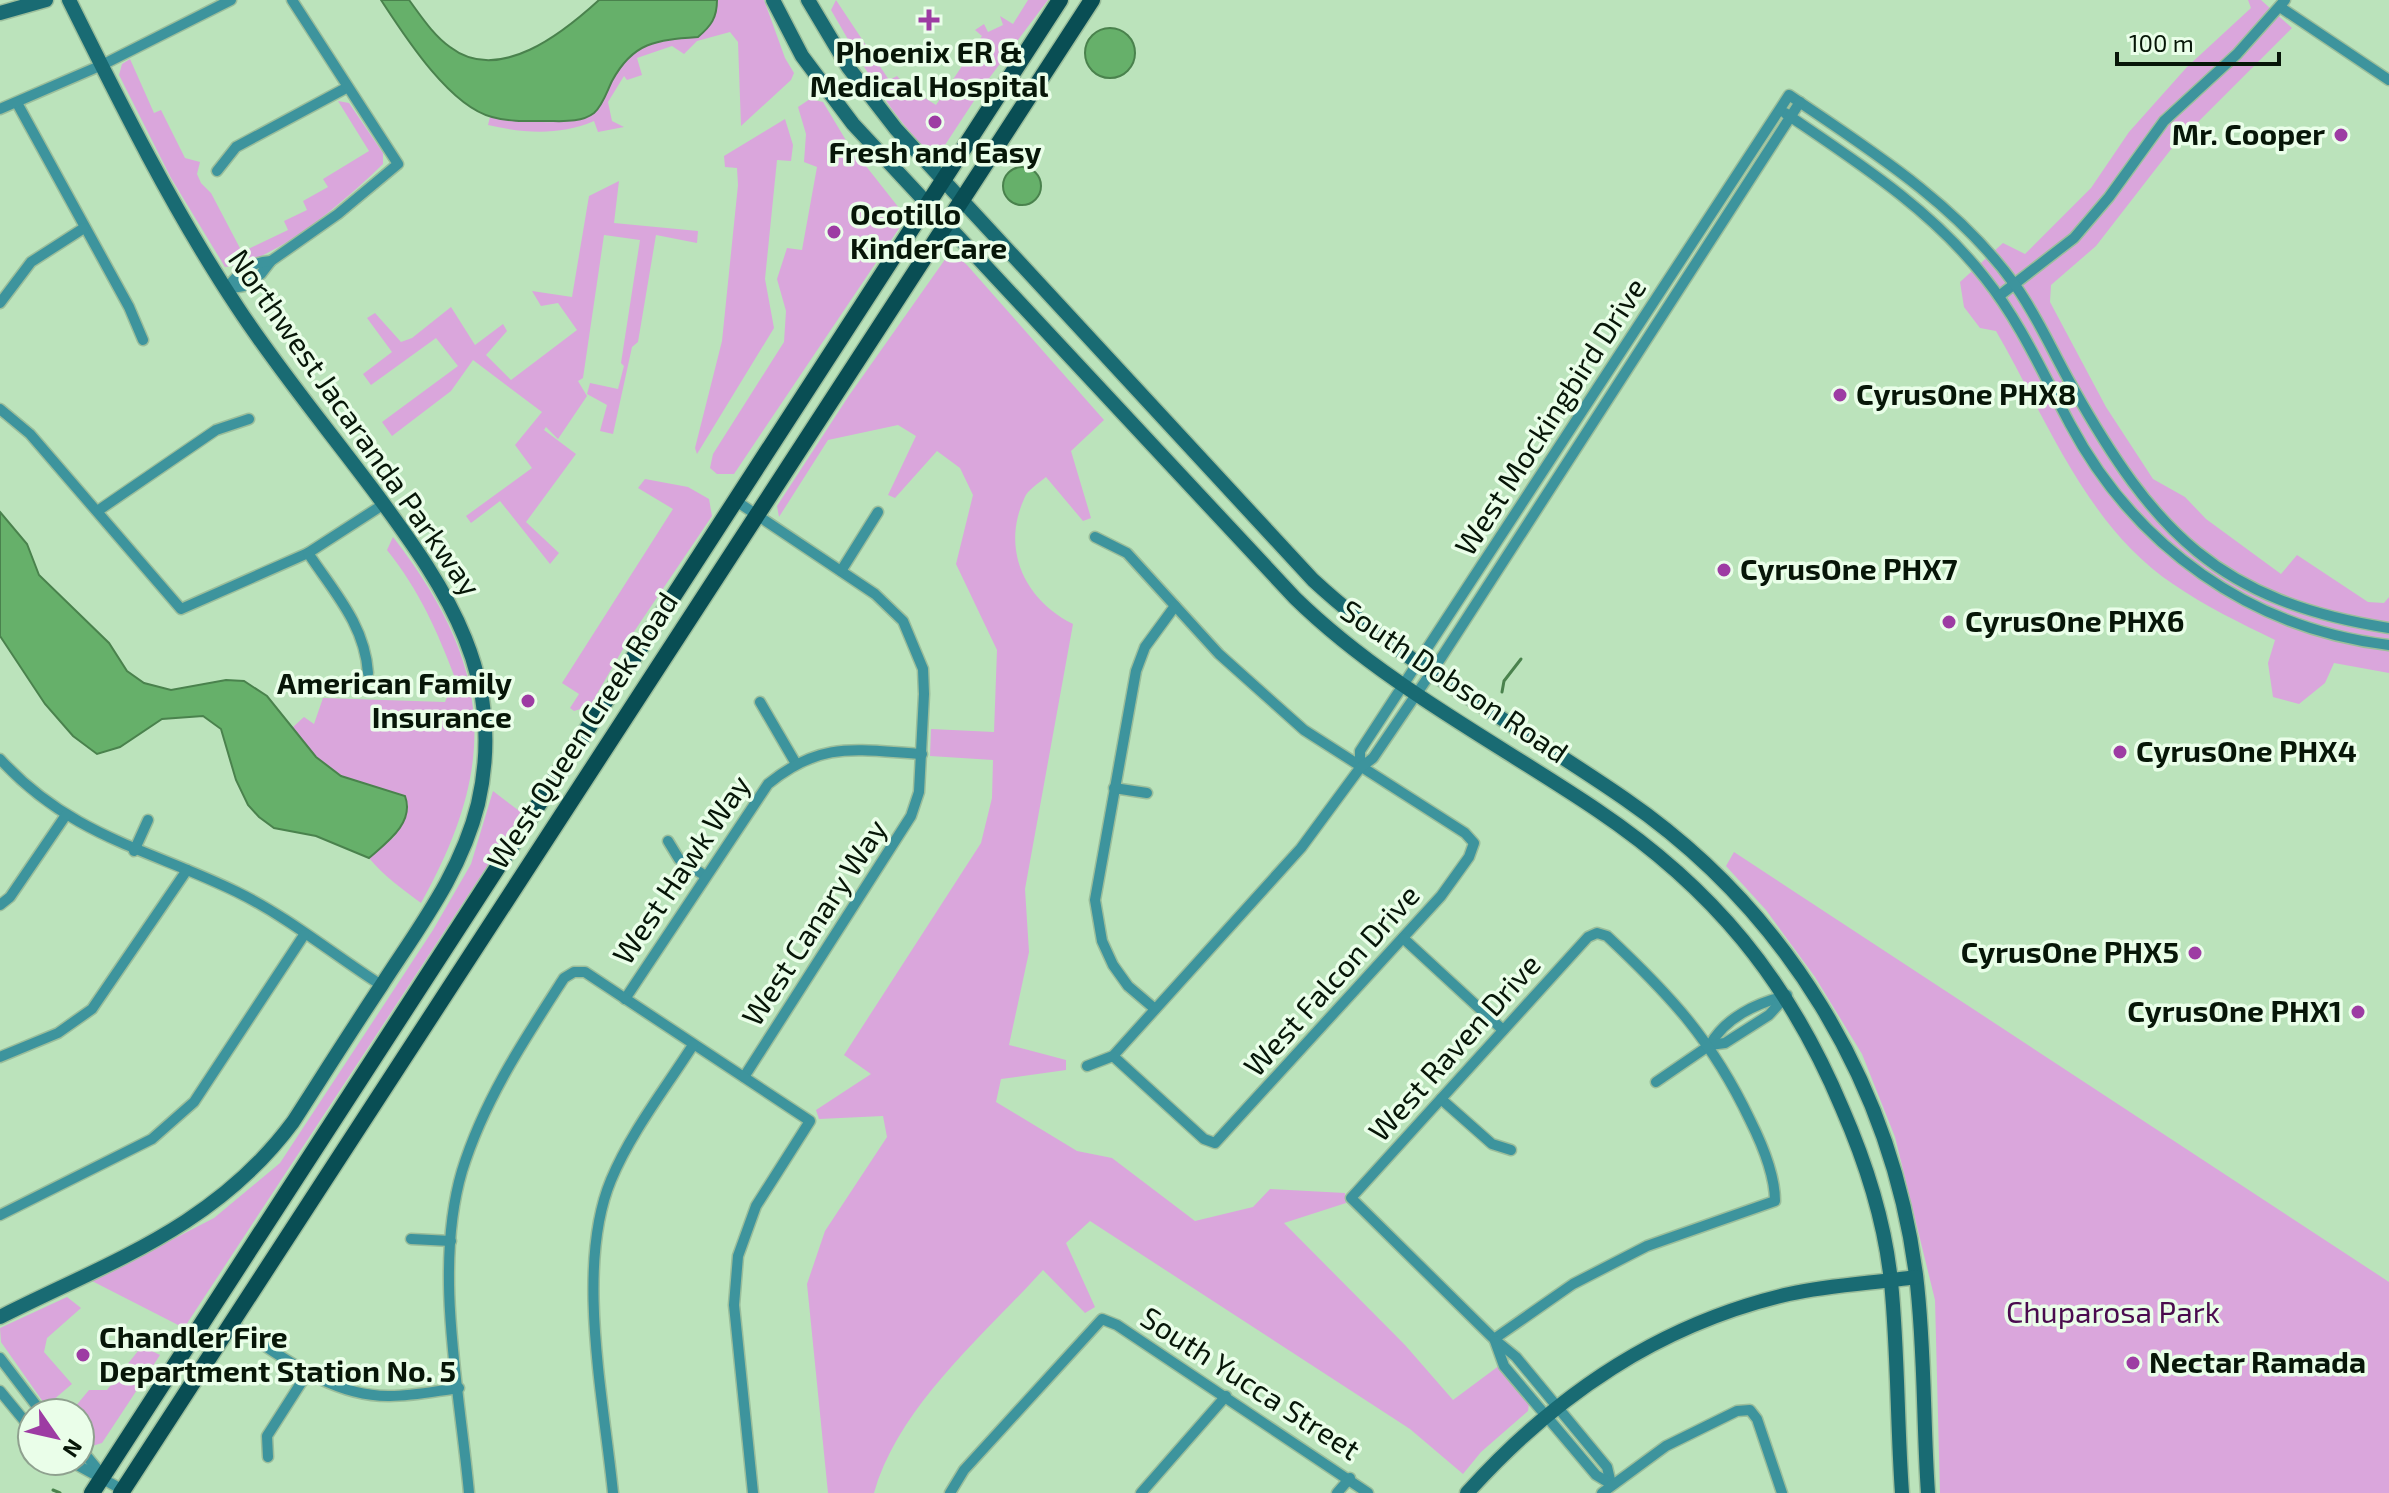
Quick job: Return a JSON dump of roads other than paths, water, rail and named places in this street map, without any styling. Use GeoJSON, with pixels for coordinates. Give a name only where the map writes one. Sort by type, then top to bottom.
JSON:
{"type":"FeatureCollection","features":[{"type":"Feature","properties":{"kind":"main road"},"geometry":{"type":"LineString","coordinates":[[0,13],[46,0]]}},
{"type":"Feature","properties":{"kind":"main road","name":"Northwest Jacaranda Parkway"},"geometry":{"type":"LineString","coordinates":[[0,1317],[178,1229],[240,1184],[293,1122],[434,907],[461,855],[478,802],[485,741],[479,680],[465,631],[437,578],[226,289],[154,168],[69,0]]}},
{"type":"Feature","properties":{"kind":"main road","name":"South Dobson Road"},"geometry":{"type":"LineString","coordinates":[[773,0],[824,89],[945,225],[1295,598],[1332,632],[1410,688],[1597,810],[1661,857],[1723,917],[1787,995],[1825,1064],[1853,1132],[1878,1208],[1891,1281],[1902,1493]]}},
{"type":"Feature","properties":{"kind":"main road","name":"South Dobson Road"},"geometry":{"type":"LineString","coordinates":[[808,0],[834,45],[873,101],[1313,580],[1356,618],[1419,663],[1652,818],[1694,852],[1766,926],[1812,989],[1872,1105],[1899,1190],[1916,1277],[1928,1493]]}},
{"type":"Feature","properties":{"kind":"main road","name":"West Queen Creek Road"},"geometry":{"type":"LineString","coordinates":[[92,1493],[1060,0]]}},
{"type":"Feature","properties":{"kind":"main road","name":"West Queen Creek Road"},"geometry":{"type":"LineString","coordinates":[[124,1492],[1092,0]]}},
{"type":"Feature","properties":{"kind":"main road"},"geometry":{"type":"LineString","coordinates":[[557,822],[559,800],[589,754],[587,730]]}},
{"type":"Feature","properties":{"kind":"main road"},"geometry":{"type":"LineString","coordinates":[[1467,1493],[1550,1410],[1618,1361],[1673,1333],[1740,1307],[1790,1294],[1916,1277]]}},
{"type":"Feature","properties":{"kind":"street"},"geometry":{"type":"LineString","coordinates":[[0,109],[102,65],[231,0]]}},
{"type":"Feature","properties":{"kind":"street"},"geometry":{"type":"LineString","coordinates":[[226,289],[238,274],[256,262],[271,261],[338,214],[398,164],[346,88],[292,0]]}},
{"type":"Feature","properties":{"kind":"street"},"geometry":{"type":"LineString","coordinates":[[1999,296],[2074,238],[2109,197],[2164,121],[2237,54],[2283,4],[2389,80]]}},
{"type":"Feature","properties":{"kind":"street"},"geometry":{"type":"LineString","coordinates":[[217,171],[236,147],[346,88]]}},
{"type":"Feature","properties":{"kind":"street","name":"West Mockingbird Drive"},"geometry":{"type":"LineString","coordinates":[[1087,1066],[1113,1056],[1301,848],[1360,768],[1360,751],[1410,688],[1432,671],[1800,102],[1789,95],[1779,109],[1419,663],[1410,688]]}},
{"type":"Feature","properties":{"kind":"street"},"geometry":{"type":"LineString","coordinates":[[1800,102],[1920,188],[2015,285],[2115,460],[2176,536],[2237,579],[2295,607],[2389,628]]}},
{"type":"Feature","properties":{"kind":"street"},"geometry":{"type":"LineString","coordinates":[[17,103],[129,307],[143,340]]}},
{"type":"Feature","properties":{"kind":"street"},"geometry":{"type":"LineString","coordinates":[[1779,109],[1916,207],[1949,238],[1999,296],[2046,373],[2098,471],[2137,519],[2166,548],[2196,572],[2283,620],[2315,631],[2389,645]]}},
{"type":"Feature","properties":{"kind":"street"},"geometry":{"type":"LineString","coordinates":[[0,303],[31,262],[84,228]]}},
{"type":"Feature","properties":{"kind":"street"},"geometry":{"type":"LineString","coordinates":[[1619,356],[1632,364]]}},
{"type":"Feature","properties":{"kind":"street"},"geometry":{"type":"LineString","coordinates":[[0,409],[30,434],[99,510],[181,609],[308,553],[384,504]]}},
{"type":"Feature","properties":{"kind":"street"},"geometry":{"type":"LineString","coordinates":[[99,510],[216,430],[249,419]]}},
{"type":"Feature","properties":{"kind":"street","name":"West Canary Way"},"geometry":{"type":"LineString","coordinates":[[736,501],[892,607],[915,644],[924,682],[919,792],[911,816],[744,1077]]}},
{"type":"Feature","properties":{"kind":"street"},"geometry":{"type":"LineString","coordinates":[[841,571],[878,512]]}},
{"type":"Feature","properties":{"kind":"street"},"geometry":{"type":"LineString","coordinates":[[1095,537],[1127,553],[1258,692],[1304,730],[1360,768]]}},
{"type":"Feature","properties":{"kind":"street"},"geometry":{"type":"LineString","coordinates":[[308,553],[359,626],[367,650],[368,673]]}},
{"type":"Feature","properties":{"kind":"street"},"geometry":{"type":"LineString","coordinates":[[1155,1009],[1128,986],[1113,965],[1097,922],[1097,885],[1136,671],[1145,647],[1175,606]]}},
{"type":"Feature","properties":{"kind":"street"},"geometry":{"type":"LineString","coordinates":[[760,702],[795,762]]}},
{"type":"Feature","properties":{"kind":"street","name":"West Hawk Way"},"geometry":{"type":"LineString","coordinates":[[469,1493],[451,1305],[451,1241],[461,1174],[482,1116],[504,1073],[564,978],[574,972],[585,972],[625,999],[704,875],[768,784],[795,762],[832,751],[922,754]]}},
{"type":"Feature","properties":{"kind":"street"},"geometry":{"type":"LineString","coordinates":[[0,759],[15,776],[66,815],[134,851],[240,893],[381,985]]}},
{"type":"Feature","properties":{"kind":"street","name":"West Falcon Drive"},"geometry":{"type":"LineString","coordinates":[[1113,1056],[1204,1139],[1215,1143],[1441,896],[1469,857],[1474,843],[1465,833],[1360,768]]}},
{"type":"Feature","properties":{"kind":"street"},"geometry":{"type":"LineString","coordinates":[[1114,788],[1147,793]]}},
{"type":"Feature","properties":{"kind":"street"},"geometry":{"type":"LineString","coordinates":[[0,905],[10,897],[66,815]]}},
{"type":"Feature","properties":{"kind":"street"},"geometry":{"type":"LineString","coordinates":[[134,851],[148,820]]}},
{"type":"Feature","properties":{"kind":"street"},"geometry":{"type":"LineString","coordinates":[[668,841],[679,859],[704,875]]}},
{"type":"Feature","properties":{"kind":"street"},"geometry":{"type":"LineString","coordinates":[[0,1057],[58,1033],[92,1009],[187,870]]}},
{"type":"Feature","properties":{"kind":"street","name":"West Raven Drive"},"geometry":{"type":"LineString","coordinates":[[1494,1339],[1351,1198],[1588,937],[1597,933],[1607,936],[1659,985],[1710,1045]]}},
{"type":"Feature","properties":{"kind":"street"},"geometry":{"type":"LineString","coordinates":[[0,1215],[152,1139],[194,1102],[304,935]]}},
{"type":"Feature","properties":{"kind":"street"},"geometry":{"type":"LineString","coordinates":[[1403,938],[1503,1030]]}},
{"type":"Feature","properties":{"kind":"street"},"geometry":{"type":"LineString","coordinates":[[1656,1082],[1710,1045],[1725,1043],[1769,1015],[1787,995]]}},
{"type":"Feature","properties":{"kind":"street"},"geometry":{"type":"LineString","coordinates":[[625,999],[810,1121],[756,1206],[738,1256],[734,1305],[753,1493]]}},
{"type":"Feature","properties":{"kind":"street"},"geometry":{"type":"LineString","coordinates":[[613,1493],[594,1300],[595,1240],[610,1181],[628,1145],[693,1045]]}},
{"type":"Feature","properties":{"kind":"street"},"geometry":{"type":"LineString","coordinates":[[1611,1484],[1596,1475],[1550,1410],[1504,1366],[1494,1339],[1573,1284],[1647,1246],[1775,1201],[1775,1186],[1758,1136],[1727,1071],[1710,1045]]}},
{"type":"Feature","properties":{"kind":"street"},"geometry":{"type":"LineString","coordinates":[[1441,1099],[1492,1144],[1511,1150]]}},
{"type":"Feature","properties":{"kind":"street"},"geometry":{"type":"LineString","coordinates":[[411,1239],[451,1241]]}},
{"type":"Feature","properties":{"kind":"street","name":"South Yucca Street"},"geometry":{"type":"LineString","coordinates":[[950,1493],[964,1470],[1102,1319],[1117,1325],[1226,1396],[1368,1493]]}},
{"type":"Feature","properties":{"kind":"street"},"geometry":{"type":"LineString","coordinates":[[232,1324],[308,1372],[345,1390],[391,1396],[459,1388]]}},
{"type":"Feature","properties":{"kind":"street"},"geometry":{"type":"LineString","coordinates":[[0,1358],[30,1397]]}},
{"type":"Feature","properties":{"kind":"street"},"geometry":{"type":"LineString","coordinates":[[268,1457],[267,1436],[308,1372]]}},
{"type":"Feature","properties":{"kind":"street"},"geometry":{"type":"LineString","coordinates":[[0,1391],[16,1410]]}},
{"type":"Feature","properties":{"kind":"street"},"geometry":{"type":"LineString","coordinates":[[1141,1493],[1226,1396]]}},
{"type":"Feature","properties":{"kind":"street"},"geometry":{"type":"LineString","coordinates":[[1602,1493],[1666,1446],[1737,1411],[1750,1410],[1757,1419],[1782,1493]]}},
{"type":"Feature","properties":{"kind":"street"},"geometry":{"type":"LineString","coordinates":[[96,1467],[124,1492]]}},
{"type":"Feature","properties":{"kind":"street"},"geometry":{"type":"LineString","coordinates":[[96,1474],[103,1476]]}},
{"type":"Feature","properties":{"kind":"street"},"geometry":{"type":"LineString","coordinates":[[1337,1493],[1350,1478]]}},
{"type":"Feature","properties":{"kind":"waterway"},"geometry":{"type":"LineString","coordinates":[[1502,692],[1504,681],[1521,659]]}},
{"type":"Feature","properties":{"kind":"waterway"},"geometry":{"type":"LineString","coordinates":[[53,1490],[60,1493]]}},
{"type":"Feature","properties":{"kind":"place","name":"Phoenix ER & Medical Hospital"},"geometry":{"type":"Point","coordinates":[929,20]}},
{"type":"Feature","properties":{"kind":"place","name":"Fresh and Easy"},"geometry":{"type":"Point","coordinates":[935,122]}},
{"type":"Feature","properties":{"kind":"place","name":"Mr. Cooper"},"geometry":{"type":"Point","coordinates":[2341,135]}},
{"type":"Feature","properties":{"kind":"place","name":"Ocotillo KinderCare"},"geometry":{"type":"Point","coordinates":[834,232]}},
{"type":"Feature","properties":{"kind":"place","name":"CyrusOne PHX8"},"geometry":{"type":"Point","coordinates":[1840,395]}},
{"type":"Feature","properties":{"kind":"place","name":"CyrusOne PHX7"},"geometry":{"type":"Point","coordinates":[1724,570]}},
{"type":"Feature","properties":{"kind":"place","name":"CyrusOne PHX6"},"geometry":{"type":"Point","coordinates":[1949,622]}},
{"type":"Feature","properties":{"kind":"place","name":"American Family Insurance"},"geometry":{"type":"Point","coordinates":[528,701]}},
{"type":"Feature","properties":{"kind":"place","name":"CyrusOne PHX4"},"geometry":{"type":"Point","coordinates":[2120,752]}},
{"type":"Feature","properties":{"kind":"place","name":"CyrusOne PHX5"},"geometry":{"type":"Point","coordinates":[2195,953]}},
{"type":"Feature","properties":{"kind":"place","name":"CyrusOne PHX1"},"geometry":{"type":"Point","coordinates":[2358,1012]}},
{"type":"Feature","properties":{"kind":"place","name":"Chandler Fire Department Station No. 5"},"geometry":{"type":"Point","coordinates":[83,1355]}},
{"type":"Feature","properties":{"kind":"place","name":"Nectar Ramada"},"geometry":{"type":"Point","coordinates":[2133,1363]}},
{"type":"Feature","properties":{"kind":"park label","name":"Chuparosa Park"},"geometry":{"type":"Point","coordinates":[2113,1313]}}]}
